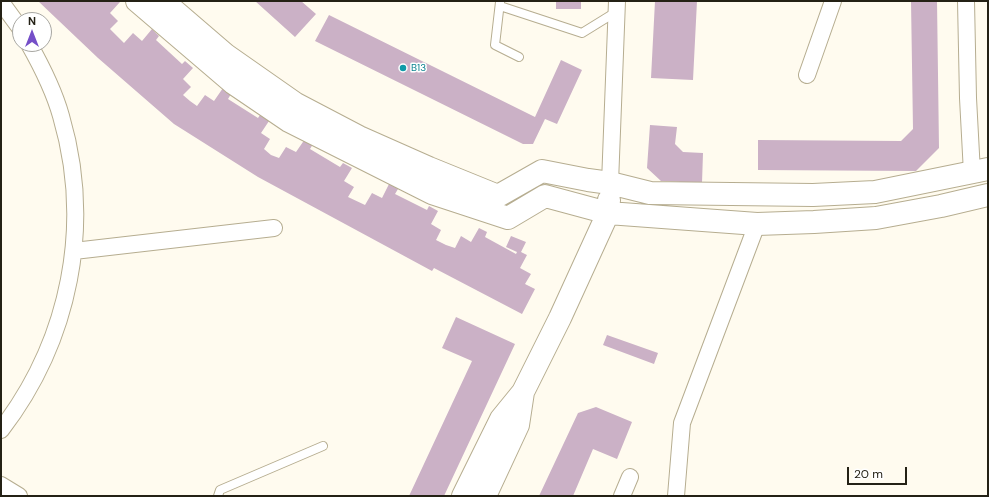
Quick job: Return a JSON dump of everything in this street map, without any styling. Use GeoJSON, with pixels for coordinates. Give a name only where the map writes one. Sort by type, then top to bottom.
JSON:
{"type":"FeatureCollection","features":[{"type":"Feature","properties":{"kind":"main road"},"geometry":{"type":"LineString","coordinates":[[137,1],[233,83],[289,121],[432,193],[508,218],[545,196],[608,213],[757,224],[876,218],[941,206],[988,194]]}},
{"type":"Feature","properties":{"kind":"main road"},"geometry":{"type":"LineString","coordinates":[[163,1],[226,55],[296,104],[366,140],[498,196],[542,172],[610,183],[650,193],[813,195],[875,192],[980,171]]}},
{"type":"Feature","properties":{"kind":"main road"},"geometry":{"type":"LineString","coordinates":[[463,496],[501,419],[523,392],[560,318],[608,213],[610,183]]}},
{"type":"Feature","properties":{"kind":"main road"},"geometry":{"type":"LineString","coordinates":[[485,496],[518,425],[523,392]]}},
{"type":"Feature","properties":{"kind":"street"},"geometry":{"type":"LineString","coordinates":[[807,75],[833,1]]}},
{"type":"Feature","properties":{"kind":"street"},"geometry":{"type":"LineString","coordinates":[[966,1],[968,98],[980,171]]}},
{"type":"Feature","properties":{"kind":"street"},"geometry":{"type":"LineString","coordinates":[[1,2],[12,17]]}},
{"type":"Feature","properties":{"kind":"street"},"geometry":{"type":"LineString","coordinates":[[610,183],[617,6]]}},
{"type":"Feature","properties":{"kind":"street"},"geometry":{"type":"LineString","coordinates":[[1,430],[29,388],[51,345],[66,299],[74,251],[76,205],[71,160],[61,116],[45,74],[33,52]]}},
{"type":"Feature","properties":{"kind":"street"},"geometry":{"type":"LineString","coordinates":[[676,496],[682,423],[757,224]]}},
{"type":"Feature","properties":{"kind":"street"},"geometry":{"type":"LineString","coordinates":[[74,251],[274,228]]}},
{"type":"Feature","properties":{"kind":"street"},"geometry":{"type":"LineString","coordinates":[[622,496],[630,477]]}},
{"type":"Feature","properties":{"kind":"street"},"geometry":{"type":"LineString","coordinates":[[1,485],[19,496]]}},
{"type":"Feature","properties":{"kind":"lane"},"geometry":{"type":"LineString","coordinates":[[518,57],[495,45],[500,3],[582,33],[617,6]]}},
{"type":"Feature","properties":{"kind":"lane"},"geometry":{"type":"LineString","coordinates":[[218,496],[220,490],[323,446]]}},
{"type":"Feature","properties":{"kind":"building"},"geometry":{"type":"Polygon","coordinates":[[[38,1],[119,1],[120,2],[110,13],[118,21],[110,29],[124,43],[133,33],[142,41],[152,29],[159,36],[156,40],[182,64],[185,61],[193,68],[183,79],[191,87],[183,95],[197,106],[205,95],[214,101],[223,88],[231,94],[228,99],[258,118],[260,115],[269,121],[261,133],[270,139],[264,149],[271,155],[279,158],[286,147],[296,152],[305,139],[313,144],[310,149],[340,167],[343,163],[352,168],[344,181],[354,187],[348,197],[365,205],[372,193],[382,198],[389,184],[398,189],[395,194],[427,210],[429,206],[438,211],[431,224],[441,230],[436,240],[446,245],[455,248],[461,236],[471,242],[479,228],[487,232],[485,237],[516,254],[517,252],[506,247],[511,236],[526,242],[521,252],[527,255],[520,268],[531,274],[525,284],[535,289],[522,314],[434,268],[432,271],[258,177],[174,124],[98,58],[52,14],[52,12],[50,12],[38,1]]]}},
{"type":"Feature","properties":{"kind":"building"},"geometry":{"type":"Polygon","coordinates":[[[255,1],[301,1],[316,14],[295,37],[255,1]]]}},
{"type":"Feature","properties":{"kind":"building"},"geometry":{"type":"Polygon","coordinates":[[[556,1],[581,1],[581,9],[556,9],[556,1]]]}},
{"type":"Feature","properties":{"kind":"building"},"geometry":{"type":"Polygon","coordinates":[[[655,1],[697,1],[693,80],[651,78],[655,1]]]}},
{"type":"Feature","properties":{"kind":"building"},"geometry":{"type":"Polygon","coordinates":[[[911,1],[937,1],[939,148],[916,171],[758,170],[758,140],[901,141],[913,129],[911,1]]]}},
{"type":"Feature","properties":{"kind":"building"},"geometry":{"type":"Polygon","coordinates":[[[329,15],[535,117],[561,60],[582,70],[557,124],[545,119],[533,144],[523,144],[315,41],[329,15]]]}},
{"type":"Feature","properties":{"kind":"building"},"geometry":{"type":"Polygon","coordinates":[[[650,125],[677,127],[675,144],[683,152],[703,153],[702,183],[661,181],[647,168],[650,125]]]}},
{"type":"Feature","properties":{"kind":"building"},"geometry":{"type":"Polygon","coordinates":[[[456,317],[515,344],[444,496],[409,496],[472,361],[442,348],[456,317]]]}},
{"type":"Feature","properties":{"kind":"building"},"geometry":{"type":"Polygon","coordinates":[[[607,335],[658,353],[654,364],[603,345],[607,335]]]}},
{"type":"Feature","properties":{"kind":"building"},"geometry":{"type":"Polygon","coordinates":[[[596,407],[632,422],[617,459],[593,449],[573,496],[539,496],[578,413],[596,407]]]}},
{"type":"Feature","properties":{"kind":"place","name":"B13"},"geometry":{"type":"Point","coordinates":[403,68]}}]}
